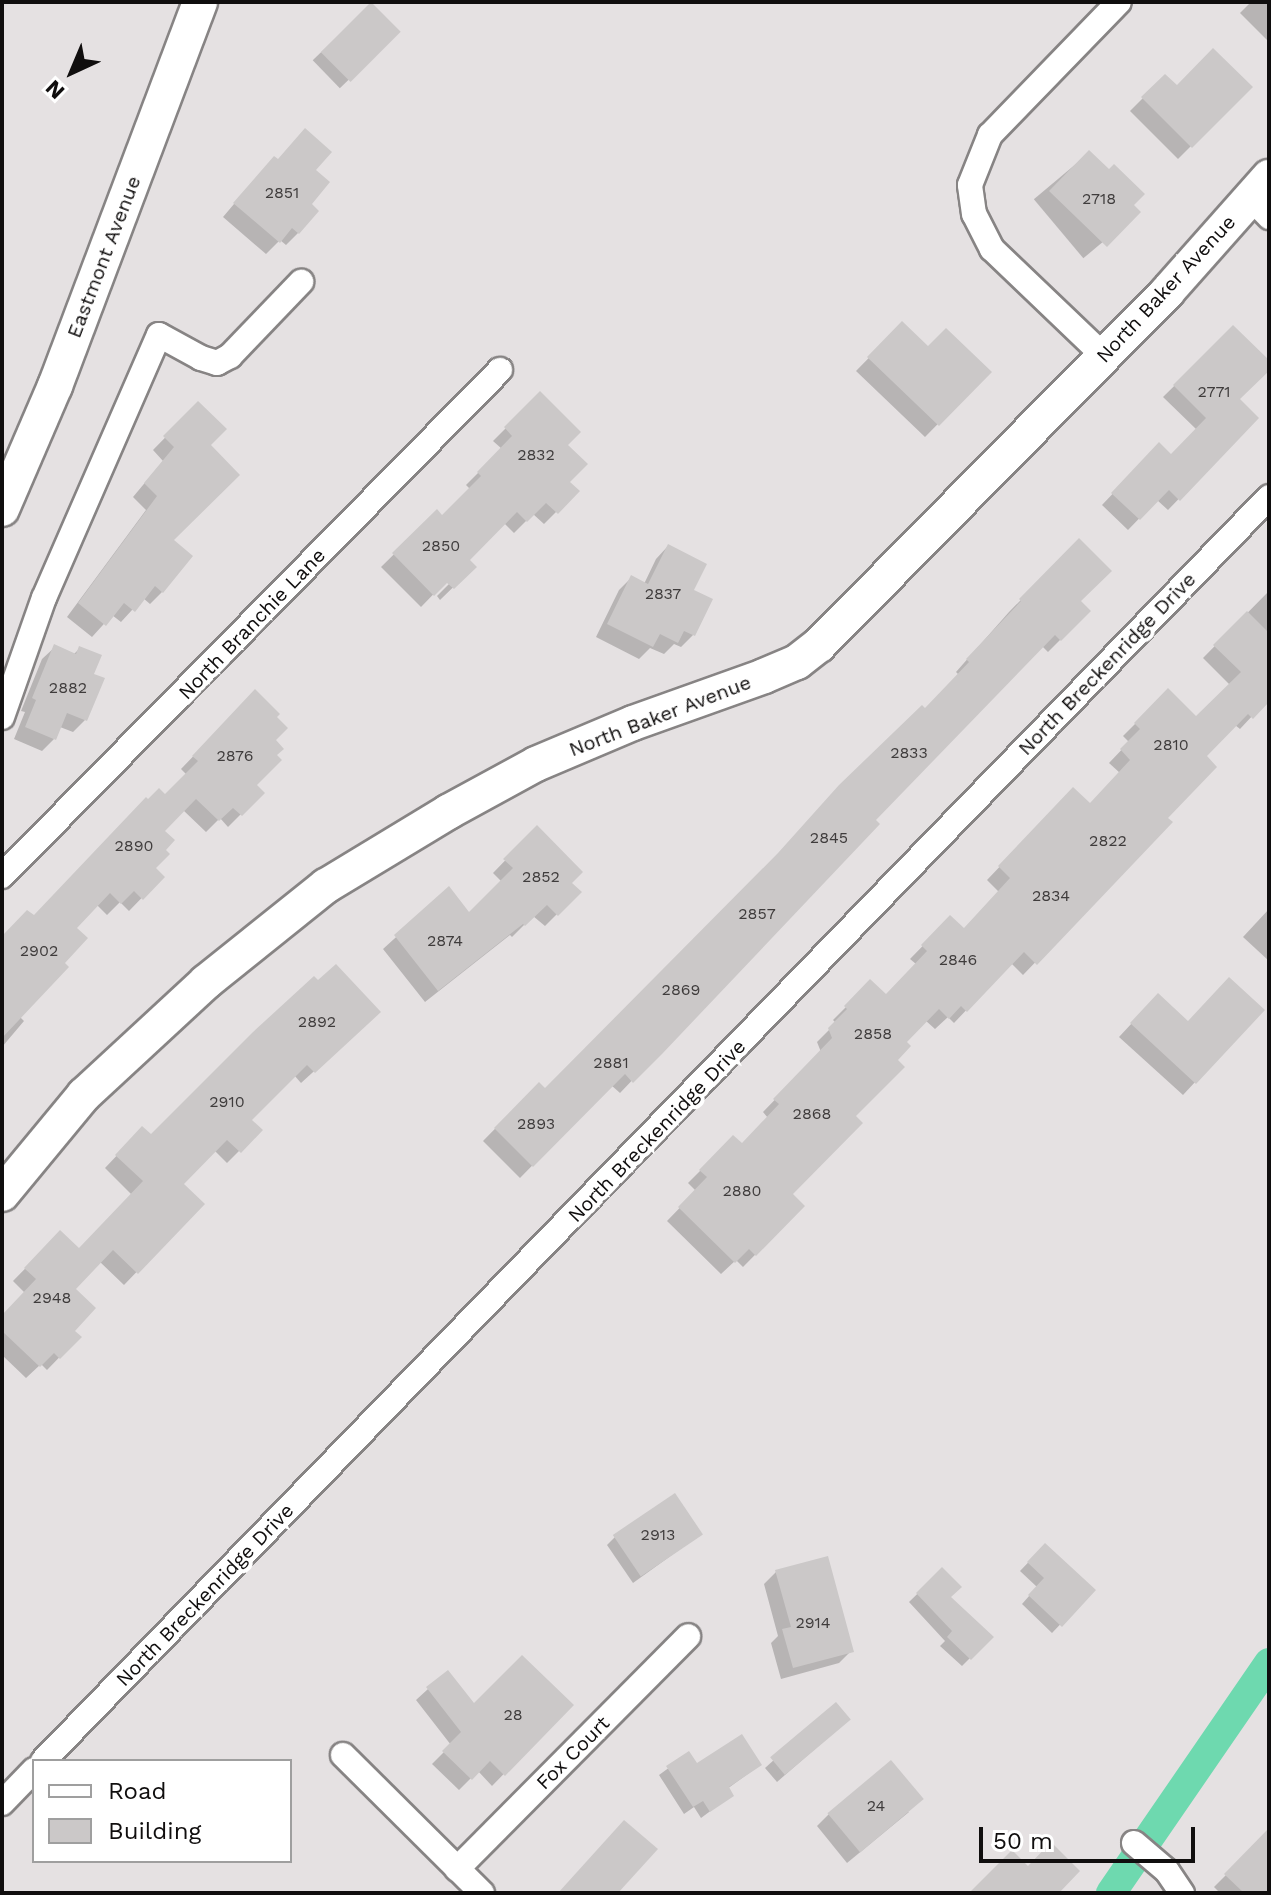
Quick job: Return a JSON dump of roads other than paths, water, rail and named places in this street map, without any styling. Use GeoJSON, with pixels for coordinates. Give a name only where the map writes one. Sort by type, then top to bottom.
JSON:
{"type":"FeatureCollection","features":[{"type":"Feature","properties":{"kind":"main road","name":"Eastmont Avenue"},"geometry":{"type":"LineString","coordinates":[[2,509],[55,386],[200,2]]}},
{"type":"Feature","properties":{"kind":"main road","name":"North Baker Avenue"},"geometry":{"type":"LineString","coordinates":[[2,1194],[84,1095],[206,982],[326,886],[448,812],[536,764],[633,723],[764,676],[797,662],[819,645],[1263,197]]}},
{"type":"Feature","properties":{"kind":"street"},"geometry":{"type":"LineString","coordinates":[[1104,356],[992,249],[974,214],[970,185],[990,135],[1119,2]]}},
{"type":"Feature","properties":{"kind":"street"},"geometry":{"type":"LineString","coordinates":[[2,717],[44,598],[159,335],[201,358],[217,363],[230,356],[301,282]]}},
{"type":"Feature","properties":{"kind":"street","name":"North Branchie Lane"},"geometry":{"type":"LineString","coordinates":[[2,876],[500,370]]}},
{"type":"Feature","properties":{"kind":"street","name":"North Breckenridge Drive"},"geometry":{"type":"LineString","coordinates":[[45,1759],[1269,497]]}},
{"type":"Feature","properties":{"kind":"street","name":"Fox Court"},"geometry":{"type":"LineString","coordinates":[[457,1869],[688,1636]]}},
{"type":"Feature","properties":{"kind":"street"},"geometry":{"type":"LineString","coordinates":[[343,1755],[482,1893]]}},
{"type":"Feature","properties":{"kind":"street"},"geometry":{"type":"LineString","coordinates":[[2,1803],[32,1772]]}},
{"type":"Feature","properties":{"kind":"street"},"geometry":{"type":"LineString","coordinates":[[1134,1843],[1167,1871],[1182,1893]]}},
{"type":"Feature","properties":{"kind":"waterway"},"geometry":{"type":"LineString","coordinates":[[1111,1893],[1269,1663]]}}]}
